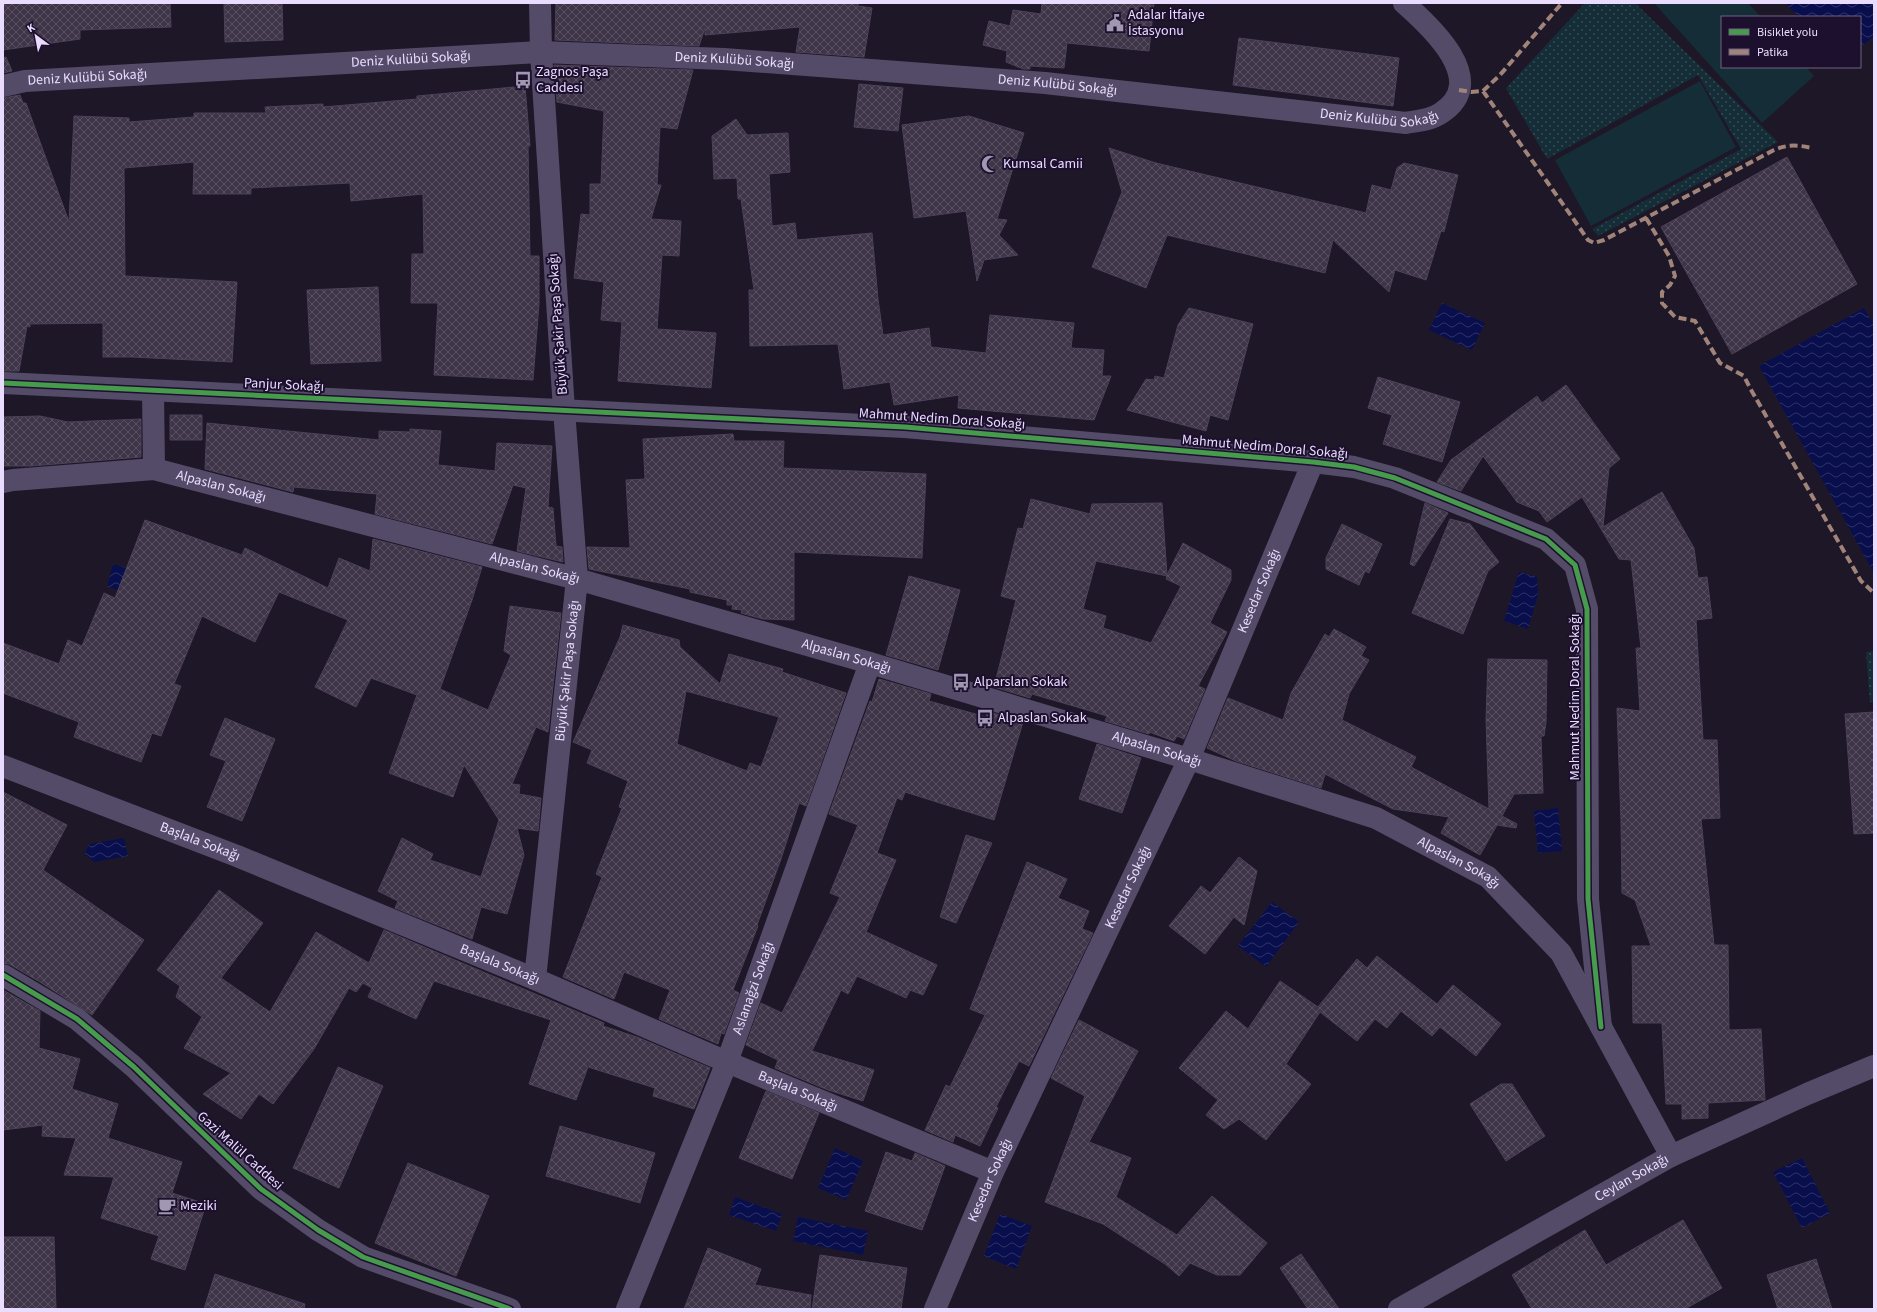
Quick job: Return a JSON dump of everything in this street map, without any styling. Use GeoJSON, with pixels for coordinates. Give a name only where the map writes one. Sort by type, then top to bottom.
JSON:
{"type":"FeatureCollection","features":[{"type":"Feature","properties":{"kind":"street","name":"Büyük Şakir Paşa Sokağı"},"geometry":{"type":"LineString","coordinates":[[535,979],[577,579],[564,410],[541,52],[540,3]]}},
{"type":"Feature","properties":{"kind":"street","name":"Deniz Kulübü Sokağı"},"geometry":{"type":"LineString","coordinates":[[3,86],[25,81],[541,52],[724,59],[1045,83],[1406,123],[1428,119],[1441,113],[1456,98],[1459,90],[1459,72],[1449,51],[1430,26],[1404,3]]}},
{"type":"Feature","properties":{"kind":"street","name":"Panjur Sokağı"},"geometry":{"type":"LineString","coordinates":[[3,383],[564,410]]}},
{"type":"Feature","properties":{"kind":"street"},"geometry":{"type":"LineString","coordinates":[[153,391],[154,469]]}},
{"type":"Feature","properties":{"kind":"street","name":"Mahmut Nedim Doral Sokağı"},"geometry":{"type":"LineString","coordinates":[[564,410],[905,427],[1313,462],[1354,468],[1395,478],[1546,539],[1575,565],[1587,609],[1588,899],[1601,1027],[1672,1156]]}},
{"type":"Feature","properties":{"kind":"street","name":"Kesedar Sokağı"},"geometry":{"type":"LineString","coordinates":[[935,1309],[993,1172],[1189,759],[1313,462]]}},
{"type":"Feature","properties":{"kind":"street","name":"Alpaslan Sokağı"},"geometry":{"type":"LineString","coordinates":[[3,482],[154,469],[577,579],[870,663],[1189,759],[1376,818],[1488,877],[1561,953],[1601,1027]]}},
{"type":"Feature","properties":{"kind":"street","name":"Aslanağzi Sokağı"},"geometry":{"type":"LineString","coordinates":[[627,1309],[727,1062],[870,663]]}},
{"type":"Feature","properties":{"kind":"street","name":"Başlala Sokağı"},"geometry":{"type":"LineString","coordinates":[[3,766],[237,856],[535,979],[727,1062],[993,1172]]}},
{"type":"Feature","properties":{"kind":"street","name":"Gazi Malül Caddesi"},"geometry":{"type":"LineString","coordinates":[[3,975],[77,1019],[134,1067],[261,1189],[318,1230],[363,1256],[510,1309]]}},
{"type":"Feature","properties":{"kind":"street","name":"Ceylan Sokağı"},"geometry":{"type":"LineString","coordinates":[[1399,1309],[1672,1156],[1807,1094],[1874,1066]]}},
{"type":"Feature","properties":{"kind":"shaded area"},"geometry":{"type":"Polygon","coordinates":[[[1585,3],[1635,3],[1778,142],[1598,236],[1592,229],[1741,149],[1698,75],[1547,159],[1506,88],[1585,3]]]}},
{"type":"Feature","properties":{"kind":"shaded area"},"geometry":{"type":"Polygon","coordinates":[[[1654,3],[1748,3],[1760,16],[1721,16],[1721,68],[1807,68],[1814,76],[1762,123],[1654,3]]]}},
{"type":"Feature","properties":{"kind":"shaded area"},"geometry":{"type":"Polygon","coordinates":[[[1700,81],[1736,147],[1591,226],[1555,160],[1700,81]]]}},
{"type":"Feature","properties":{"kind":"shaded area"},"geometry":{"type":"Polygon","coordinates":[[[1874,651],[1874,702],[1870,702],[1866,652],[1874,651]]]}},
{"type":"Feature","properties":{"kind":"water"},"geometry":{"type":"Polygon","coordinates":[[[1785,3],[1874,3],[1874,36],[1862,46],[1861,16],[1798,16],[1785,3]]]}},
{"type":"Feature","properties":{"kind":"water"},"geometry":{"type":"Polygon","coordinates":[[[1442,303],[1485,323],[1472,350],[1429,330],[1442,303]]]}},
{"type":"Feature","properties":{"kind":"water"},"geometry":{"type":"Polygon","coordinates":[[[1864,308],[1874,325],[1874,573],[1759,366],[1864,308]]]}},
{"type":"Feature","properties":{"kind":"water"},"geometry":{"type":"Polygon","coordinates":[[[113,564],[130,569],[152,599],[107,587],[113,564]]]}},
{"type":"Feature","properties":{"kind":"water"},"geometry":{"type":"Polygon","coordinates":[[[1519,572],[1537,577],[1538,595],[1528,629],[1504,621],[1519,572]]]}},
{"type":"Feature","properties":{"kind":"water"},"geometry":{"type":"Polygon","coordinates":[[[1558,808],[1562,851],[1538,853],[1534,811],[1558,808]]]}},
{"type":"Feature","properties":{"kind":"water"},"geometry":{"type":"Polygon","coordinates":[[[124,838],[128,856],[94,862],[85,854],[89,844],[124,838]]]}},
{"type":"Feature","properties":{"kind":"water"},"geometry":{"type":"Polygon","coordinates":[[[1272,902],[1299,922],[1266,967],[1238,946],[1272,902]]]}},
{"type":"Feature","properties":{"kind":"water"},"geometry":{"type":"Polygon","coordinates":[[[835,1148],[863,1161],[846,1200],[818,1188],[835,1148]]]}},
{"type":"Feature","properties":{"kind":"water"},"geometry":{"type":"Polygon","coordinates":[[[1802,1158],[1830,1213],[1802,1228],[1773,1172],[1802,1158]]]}},
{"type":"Feature","properties":{"kind":"water"},"geometry":{"type":"Polygon","coordinates":[[[735,1197],[782,1214],[776,1231],[729,1215],[735,1197]]]}},
{"type":"Feature","properties":{"kind":"water"},"geometry":{"type":"Polygon","coordinates":[[[1000,1214],[1032,1226],[1016,1269],[984,1256],[1000,1214]]]}},
{"type":"Feature","properties":{"kind":"water"},"geometry":{"type":"Polygon","coordinates":[[[798,1217],[868,1231],[863,1255],[793,1241],[798,1217]]]}},
{"type":"Feature","properties":{"kind":"building"},"geometry":{"type":"Polygon","coordinates":[[[3,3],[170,3],[171,27],[80,30],[80,39],[3,50],[3,3]]]}},
{"type":"Feature","properties":{"kind":"building"},"geometry":{"type":"Polygon","coordinates":[[[224,3],[282,3],[283,40],[225,42],[224,3]]]}},
{"type":"Feature","properties":{"kind":"building"},"geometry":{"type":"Polygon","coordinates":[[[556,3],[858,3],[858,6],[872,8],[864,57],[796,52],[800,27],[705,35],[705,28],[699,46],[555,40],[556,3]]]}},
{"type":"Feature","properties":{"kind":"building"},"geometry":{"type":"Polygon","coordinates":[[[1042,3],[1154,3],[1149,51],[1067,43],[1064,68],[1030,66],[1030,69],[1023,69],[1006,62],[1007,51],[983,45],[989,21],[1010,26],[1013,10],[1041,14],[1042,3]]]}},
{"type":"Feature","properties":{"kind":"building"},"geometry":{"type":"Polygon","coordinates":[[[1239,38],[1399,58],[1393,106],[1233,85],[1239,38]]]}},
{"type":"Feature","properties":{"kind":"building"},"geometry":{"type":"Polygon","coordinates":[[[6,57],[12,71],[3,73],[3,58],[6,57]]]}},
{"type":"Feature","properties":{"kind":"building"},"geometry":{"type":"Polygon","coordinates":[[[554,65],[693,70],[677,129],[660,127],[657,185],[661,185],[651,219],[681,221],[679,256],[662,255],[657,329],[716,333],[711,388],[618,381],[622,322],[601,320],[604,282],[574,278],[581,214],[590,215],[590,184],[601,184],[604,111],[557,102],[554,65]]]}},
{"type":"Feature","properties":{"kind":"building"},"geometry":{"type":"Polygon","coordinates":[[[859,84],[903,88],[898,131],[854,127],[859,84]]]}},
{"type":"Feature","properties":{"kind":"building"},"geometry":{"type":"Polygon","coordinates":[[[525,86],[530,146],[528,146],[530,256],[539,256],[539,304],[533,380],[434,375],[438,303],[411,303],[412,254],[424,254],[423,194],[351,201],[350,183],[251,188],[251,194],[193,194],[194,162],[124,168],[125,276],[237,282],[232,362],[103,357],[103,323],[30,324],[30,327],[27,326],[19,371],[3,371],[3,98],[20,95],[23,103],[26,103],[69,222],[74,116],[129,118],[129,122],[194,117],[194,113],[266,113],[265,107],[323,104],[323,107],[417,99],[417,96],[525,86]]]}},
{"type":"Feature","properties":{"kind":"building"},"geometry":{"type":"Polygon","coordinates":[[[969,116],[1024,133],[997,219],[1007,220],[999,235],[1018,255],[984,260],[977,281],[966,211],[914,218],[902,125],[969,116]]]}},
{"type":"Feature","properties":{"kind":"building"},"geometry":{"type":"Polygon","coordinates":[[[736,119],[747,135],[788,133],[790,172],[769,174],[772,226],[795,223],[797,240],[872,233],[883,335],[929,328],[931,347],[986,353],[990,315],[1074,323],[1071,348],[1104,350],[1102,376],[1111,376],[1094,420],[958,408],[959,395],[894,405],[890,382],[844,389],[838,344],[750,346],[749,290],[754,290],[741,199],[738,199],[737,178],[714,179],[712,136],[736,119]]]}},
{"type":"Feature","properties":{"kind":"building"},"geometry":{"type":"Polygon","coordinates":[[[1109,148],[1156,163],[1366,213],[1372,185],[1391,190],[1397,168],[1404,163],[1458,175],[1444,232],[1441,231],[1426,280],[1395,270],[1389,292],[1333,240],[1325,273],[1167,235],[1146,288],[1092,267],[1122,192],[1109,148]]]}},
{"type":"Feature","properties":{"kind":"building"},"geometry":{"type":"Polygon","coordinates":[[[1787,157],[1857,284],[1732,354],[1661,227],[1787,157]]]}},
{"type":"Feature","properties":{"kind":"building"},"geometry":{"type":"Polygon","coordinates":[[[378,287],[381,361],[311,364],[307,290],[378,287]]]}},
{"type":"Feature","properties":{"kind":"building"},"geometry":{"type":"Polygon","coordinates":[[[1189,308],[1253,324],[1228,420],[1210,415],[1206,431],[1127,410],[1146,379],[1154,380],[1155,376],[1164,378],[1178,325],[1189,308]]]}},
{"type":"Feature","properties":{"kind":"building"},"geometry":{"type":"Polygon","coordinates":[[[1378,377],[1460,402],[1442,462],[1383,444],[1392,415],[1368,408],[1378,377]]]}},
{"type":"Feature","properties":{"kind":"building"},"geometry":{"type":"Polygon","coordinates":[[[1566,385],[1620,459],[1609,468],[1603,527],[1662,492],[1694,548],[1698,578],[1707,577],[1712,618],[1696,620],[1703,740],[1717,740],[1720,818],[1701,819],[1714,945],[1728,945],[1729,1030],[1761,1029],[1765,1100],[1708,1103],[1708,1118],[1682,1119],[1682,1104],[1666,1104],[1662,1023],[1633,1023],[1632,946],[1651,946],[1635,900],[1622,893],[1617,708],[1640,711],[1636,648],[1641,648],[1631,560],[1619,559],[1582,497],[1547,522],[1539,511],[1517,502],[1483,456],[1461,491],[1437,482],[1451,460],[1537,396],[1542,403],[1566,385]]]}},
{"type":"Feature","properties":{"kind":"building"},"geometry":{"type":"Polygon","coordinates":[[[170,415],[202,415],[202,440],[170,440],[170,415]]]}},
{"type":"Feature","properties":{"kind":"building"},"geometry":{"type":"Polygon","coordinates":[[[40,416],[68,422],[141,419],[141,457],[31,466],[3,466],[3,417],[40,416]]]}},
{"type":"Feature","properties":{"kind":"building"},"geometry":{"type":"Polygon","coordinates":[[[207,423],[379,440],[379,431],[410,432],[410,429],[441,431],[438,465],[495,471],[497,443],[552,446],[548,507],[553,508],[556,546],[562,547],[563,562],[517,551],[526,488],[513,485],[492,544],[375,514],[377,494],[294,487],[293,492],[205,469],[207,423]]]}},
{"type":"Feature","properties":{"kind":"building"},"geometry":{"type":"Polygon","coordinates":[[[733,434],[734,441],[784,441],[783,468],[926,474],[922,558],[794,552],[794,620],[763,619],[741,613],[742,610],[732,609],[733,605],[727,605],[727,600],[690,592],[690,589],[589,569],[587,547],[630,548],[626,480],[645,479],[643,439],[733,434]]]}},
{"type":"Feature","properties":{"kind":"building"},"geometry":{"type":"Polygon","coordinates":[[[1031,499],[1090,514],[1092,504],[1162,503],[1167,575],[1183,543],[1231,570],[1231,580],[1210,623],[1227,632],[1198,686],[1205,689],[1184,739],[1177,736],[1174,741],[1149,732],[1149,734],[1105,721],[1107,716],[1077,707],[1032,694],[1030,698],[994,687],[1016,600],[1001,596],[1018,528],[1023,529],[1031,499]],[[1096,561],[1083,609],[1106,616],[1103,628],[1151,643],[1181,586],[1166,579],[1167,576],[1096,561]]]}},
{"type":"Feature","properties":{"kind":"building"},"geometry":{"type":"Polygon","coordinates":[[[1425,503],[1448,513],[1414,566],[1410,564],[1425,503]]]}},
{"type":"Feature","properties":{"kind":"building"},"geometry":{"type":"Polygon","coordinates":[[[1450,519],[1470,524],[1499,562],[1488,571],[1463,634],[1412,613],[1450,519]]]}},
{"type":"Feature","properties":{"kind":"building"},"geometry":{"type":"Polygon","coordinates":[[[145,520],[242,555],[245,548],[328,588],[339,558],[370,571],[373,539],[482,567],[472,600],[440,689],[488,710],[511,655],[504,651],[510,606],[561,613],[548,732],[536,727],[512,784],[520,785],[519,794],[541,798],[538,831],[517,828],[524,855],[507,914],[481,907],[472,939],[395,908],[398,901],[378,891],[402,838],[433,854],[430,860],[481,877],[499,820],[464,765],[453,797],[389,773],[417,695],[371,678],[356,707],[315,687],[348,620],[279,592],[255,642],[202,616],[174,684],[181,686],[161,736],[152,733],[141,762],[74,737],[79,722],[3,693],[3,643],[59,664],[68,640],[82,646],[104,593],[115,598],[145,520]]]}},
{"type":"Feature","properties":{"kind":"building"},"geometry":{"type":"Polygon","coordinates":[[[1342,524],[1382,544],[1369,573],[1365,571],[1359,585],[1326,569],[1326,558],[1342,524]]]}},
{"type":"Feature","properties":{"kind":"building"},"geometry":{"type":"Polygon","coordinates":[[[909,576],[960,590],[938,670],[886,655],[909,576]]]}},
{"type":"Feature","properties":{"kind":"building"},"geometry":{"type":"Polygon","coordinates":[[[623,625],[679,640],[680,647],[720,684],[729,654],[783,669],[782,672],[846,693],[806,806],[799,803],[781,859],[757,925],[758,926],[733,990],[739,993],[724,1034],[721,1033],[718,1044],[659,1019],[670,990],[624,972],[614,999],[563,977],[602,877],[596,874],[622,808],[619,807],[628,781],[587,763],[592,750],[573,742],[620,637],[623,625]],[[686,691],[677,744],[747,771],[750,763],[761,767],[779,717],[686,691]]]}},
{"type":"Feature","properties":{"kind":"building"},"geometry":{"type":"Polygon","coordinates":[[[1334,629],[1366,647],[1361,656],[1369,660],[1349,694],[1342,720],[1416,757],[1411,767],[1489,809],[1486,719],[1488,659],[1547,660],[1546,722],[1544,736],[1541,736],[1543,793],[1514,794],[1502,816],[1517,824],[1516,828],[1497,825],[1480,855],[1441,833],[1449,817],[1393,809],[1325,774],[1321,788],[1236,761],[1207,748],[1228,698],[1283,720],[1291,693],[1325,634],[1329,637],[1334,629]]]}},
{"type":"Feature","properties":{"kind":"building"},"geometry":{"type":"Polygon","coordinates":[[[879,679],[931,694],[929,701],[986,717],[987,711],[1023,722],[994,820],[905,792],[902,800],[897,798],[877,853],[896,860],[866,932],[937,965],[923,995],[910,990],[906,998],[857,976],[848,994],[841,990],[812,1051],[874,1070],[863,1101],[828,1090],[775,1068],[778,1060],[746,1045],[761,1003],[782,1013],[840,897],[830,893],[858,825],[829,814],[870,701],[872,702],[879,679]]]}},
{"type":"Feature","properties":{"kind":"building"},"geometry":{"type":"Polygon","coordinates":[[[1874,712],[1874,833],[1854,834],[1845,714],[1874,712]]]}},
{"type":"Feature","properties":{"kind":"building"},"geometry":{"type":"Polygon","coordinates":[[[225,718],[275,739],[242,821],[207,807],[226,761],[210,755],[225,718]]]}},
{"type":"Feature","properties":{"kind":"building"},"geometry":{"type":"Polygon","coordinates":[[[1097,744],[1141,758],[1122,813],[1079,799],[1097,744]]]}},
{"type":"Feature","properties":{"kind":"building"},"geometry":{"type":"Polygon","coordinates":[[[3,792],[67,825],[43,870],[144,940],[92,1015],[40,982],[9,964],[3,963],[3,792]]]}},
{"type":"Feature","properties":{"kind":"building"},"geometry":{"type":"Polygon","coordinates":[[[966,835],[992,843],[956,923],[940,917],[966,835]]]}},
{"type":"Feature","properties":{"kind":"building"},"geometry":{"type":"Polygon","coordinates":[[[1239,857],[1257,871],[1244,925],[1234,917],[1205,954],[1169,926],[1201,886],[1210,893],[1239,857]]]}},
{"type":"Feature","properties":{"kind":"building"},"geometry":{"type":"Polygon","coordinates":[[[1027,862],[1067,879],[1058,898],[1089,911],[1082,929],[1093,933],[1029,1066],[1019,1061],[996,1107],[998,1108],[980,1146],[955,1135],[953,1142],[925,1130],[946,1085],[950,1087],[985,1015],[970,1009],[1027,862]]]}},
{"type":"Feature","properties":{"kind":"building"},"geometry":{"type":"Polygon","coordinates":[[[219,890],[263,923],[221,978],[270,1012],[316,932],[369,963],[384,930],[604,1023],[603,1026],[637,1037],[710,1068],[694,1109],[653,1096],[655,1088],[588,1067],[576,1100],[529,1084],[551,1020],[434,981],[416,1019],[368,997],[372,988],[363,983],[356,992],[349,988],[314,1049],[273,1104],[259,1094],[241,1119],[203,1094],[231,1073],[184,1048],[202,1017],[176,997],[180,986],[157,970],[219,890]]]}},
{"type":"Feature","properties":{"kind":"building"},"geometry":{"type":"Polygon","coordinates":[[[1377,956],[1437,1004],[1453,985],[1501,1024],[1476,1056],[1440,1027],[1432,1036],[1401,1011],[1387,1028],[1375,1019],[1357,1041],[1320,1012],[1286,1064],[1311,1084],[1266,1140],[1239,1119],[1224,1129],[1206,1115],[1218,1100],[1179,1068],[1226,1011],[1248,1029],[1280,981],[1318,1007],[1357,959],[1367,968],[1377,956]]]}},
{"type":"Feature","properties":{"kind":"building"},"geometry":{"type":"Polygon","coordinates":[[[3,990],[40,1011],[39,1048],[80,1059],[72,1089],[118,1104],[108,1138],[182,1162],[172,1193],[206,1204],[185,1270],[151,1259],[159,1236],[101,1218],[114,1177],[64,1175],[76,1138],[42,1136],[43,1125],[3,1130],[3,990]]]}},
{"type":"Feature","properties":{"kind":"building"},"geometry":{"type":"Polygon","coordinates":[[[1079,1020],[1138,1051],[1089,1142],[1131,1158],[1116,1197],[1177,1235],[1212,1196],[1267,1243],[1240,1275],[1217,1275],[1190,1263],[1179,1276],[1165,1264],[1103,1224],[1045,1202],[1085,1096],[1051,1078],[1079,1020]]]}},
{"type":"Feature","properties":{"kind":"building"},"geometry":{"type":"Polygon","coordinates":[[[338,1067],[383,1086],[339,1188],[293,1168],[338,1067]]]}},
{"type":"Feature","properties":{"kind":"building"},"geometry":{"type":"Polygon","coordinates":[[[1501,1084],[1512,1084],[1545,1136],[1506,1161],[1470,1104],[1501,1084]]]}},
{"type":"Feature","properties":{"kind":"building"},"geometry":{"type":"Polygon","coordinates":[[[766,1091],[819,1113],[792,1179],[739,1158],[766,1091]]]}},
{"type":"Feature","properties":{"kind":"building"},"geometry":{"type":"Polygon","coordinates":[[[560,1126],[655,1153],[640,1203],[546,1176],[560,1126]]]}},
{"type":"Feature","properties":{"kind":"building"},"geometry":{"type":"Polygon","coordinates":[[[886,1152],[912,1161],[915,1153],[945,1166],[922,1230],[865,1211],[886,1152]]]}},
{"type":"Feature","properties":{"kind":"building"},"geometry":{"type":"Polygon","coordinates":[[[408,1163],[489,1196],[456,1276],[375,1243],[408,1163]]]}},
{"type":"Feature","properties":{"kind":"building"},"geometry":{"type":"Polygon","coordinates":[[[1683,1220],[1722,1288],[1685,1309],[1532,1309],[1512,1275],[1585,1230],[1606,1265],[1683,1220]]]}},
{"type":"Feature","properties":{"kind":"building"},"geometry":{"type":"Polygon","coordinates":[[[3,1237],[54,1237],[56,1309],[3,1309],[3,1237]]]}},
{"type":"Feature","properties":{"kind":"building"},"geometry":{"type":"Polygon","coordinates":[[[708,1248],[761,1269],[755,1285],[811,1295],[810,1309],[684,1309],[708,1248]]]}},
{"type":"Feature","properties":{"kind":"building"},"geometry":{"type":"Polygon","coordinates":[[[1301,1254],[1339,1309],[1308,1309],[1280,1268],[1301,1254]]]}},
{"type":"Feature","properties":{"kind":"building"},"geometry":{"type":"Polygon","coordinates":[[[820,1255],[907,1268],[901,1309],[812,1309],[820,1255]]]}},
{"type":"Feature","properties":{"kind":"building"},"geometry":{"type":"Polygon","coordinates":[[[1816,1259],[1832,1309],[1778,1309],[1767,1275],[1816,1259]]]}},
{"type":"Feature","properties":{"kind":"building"},"geometry":{"type":"Polygon","coordinates":[[[215,1274],[305,1304],[304,1309],[204,1309],[215,1274]]]}},
{"type":"Feature","properties":{"kind":"marked path"},"geometry":{"type":"LineString","coordinates":[[1459,90],[1471,92],[1483,91],[1500,75],[1562,3]]}},
{"type":"Feature","properties":{"kind":"marked path"},"geometry":{"type":"LineString","coordinates":[[1483,91],[1588,240],[1594,243],[1604,240],[1774,150],[1793,146],[1812,148]]}},
{"type":"Feature","properties":{"kind":"marked path"},"geometry":{"type":"LineString","coordinates":[[1646,218],[1669,256],[1675,276],[1670,285],[1662,292],[1662,303],[1675,317],[1695,321],[1720,363],[1744,376],[1861,581],[1874,593]]}},
{"type":"Feature","properties":{"kind":"cycle path"},"geometry":{"type":"LineString","coordinates":[[3,383],[905,427],[1313,462],[1354,467],[1395,478],[1546,539],[1575,565],[1587,609],[1588,899],[1601,1027]]}},
{"type":"Feature","properties":{"kind":"cycle path"},"geometry":{"type":"LineString","coordinates":[[3,975],[77,1019],[134,1067],[261,1189],[318,1230],[363,1257],[510,1309]]}},
{"type":"Feature","properties":{"kind":"place","name":"Adalar İtfaiye İstasyonu"},"geometry":{"type":"Point","coordinates":[1115,23]}},
{"type":"Feature","properties":{"kind":"place","name":"Zagnos Paşa Caddesi"},"geometry":{"type":"Point","coordinates":[523,80]}},
{"type":"Feature","properties":{"kind":"place","name":"Kumsal Camii"},"geometry":{"type":"Point","coordinates":[990,164]}},
{"type":"Feature","properties":{"kind":"place","name":"Alparslan Sokak"},"geometry":{"type":"Point","coordinates":[961,682]}},
{"type":"Feature","properties":{"kind":"place","name":"Alpaslan Sokak"},"geometry":{"type":"Point","coordinates":[985,718]}},
{"type":"Feature","properties":{"kind":"place","name":"Meziki"},"geometry":{"type":"Point","coordinates":[167,1206]}}]}
